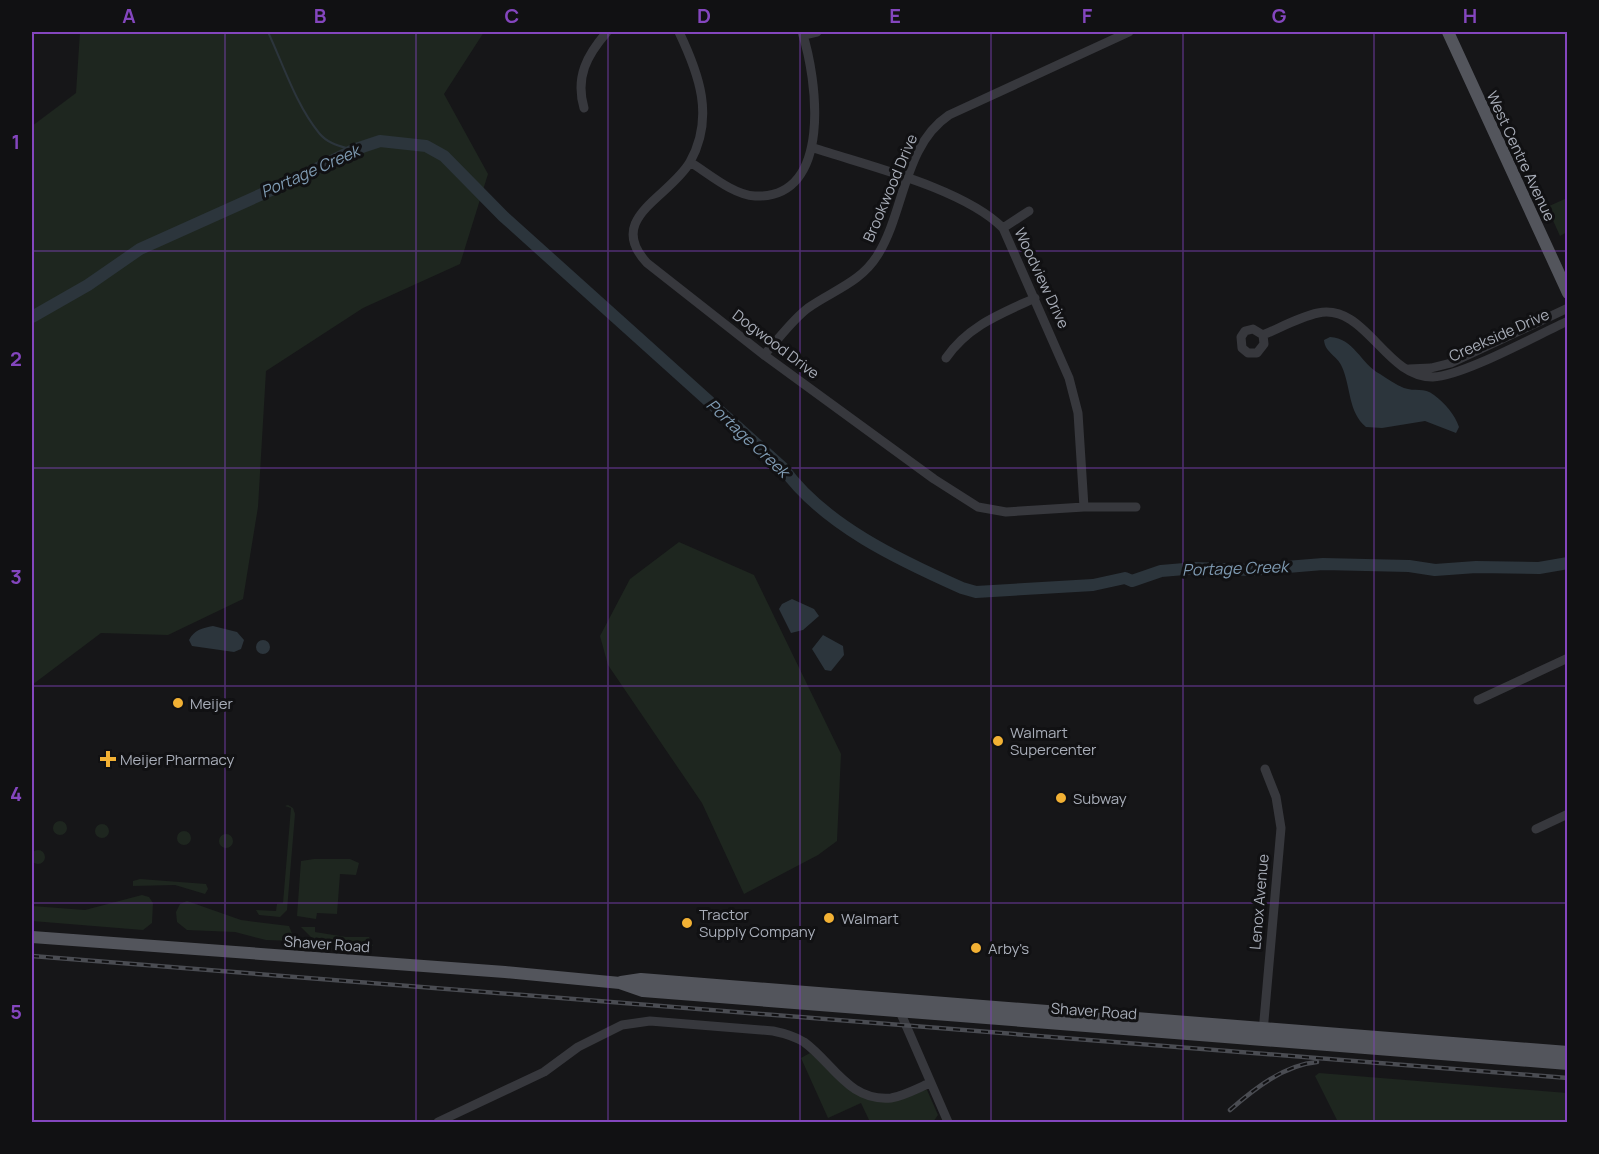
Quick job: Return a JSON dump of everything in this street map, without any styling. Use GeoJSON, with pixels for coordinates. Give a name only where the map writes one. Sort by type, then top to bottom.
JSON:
{"type":"FeatureCollection","features":[{"type":"Feature","properties":{"kind":"main road","name":"West Centre Avenue"},"geometry":{"type":"LineString","coordinates":[[1448,32],[1568,293]]}},
{"type":"Feature","properties":{"kind":"main road","name":"Shaver Road"},"geometry":{"type":"LineString","coordinates":[[32,937],[620,983],[643,991],[1568,1064]]}},
{"type":"Feature","properties":{"kind":"main road","name":"Shaver Road"},"geometry":{"type":"LineString","coordinates":[[620,983],[641,979],[893,997],[1568,1052]]}},
{"type":"Feature","properties":{"kind":"street"},"geometry":{"type":"LineString","coordinates":[[584,108],[579,82],[607,32]]}},
{"type":"Feature","properties":{"kind":"street","name":"Dogwood Drive"},"geometry":{"type":"LineString","coordinates":[[679,32],[697,69],[703,94],[700,132],[690,162],[673,185],[636,218],[631,235],[633,245],[654,269],[764,355],[934,479],[978,507],[1006,512],[1084,507],[1136,507]]}},
{"type":"Feature","properties":{"kind":"street"},"geometry":{"type":"LineString","coordinates":[[690,162],[732,188],[755,196],[769,194],[792,184],[801,174],[814,148],[812,71],[803,33],[817,32]]}},
{"type":"Feature","properties":{"kind":"street","name":"Brookwood Drive"},"geometry":{"type":"LineString","coordinates":[[764,355],[807,309],[852,281],[870,265],[879,252],[907,179],[926,138],[941,121],[1129,32]]}},
{"type":"Feature","properties":{"kind":"street","name":"Woodview Drive"},"geometry":{"type":"LineString","coordinates":[[814,148],[907,179],[973,206],[993,218],[1003,228],[1064,363],[1074,393],[1078,413],[1084,507]]}},
{"type":"Feature","properties":{"kind":"street"},"geometry":{"type":"LineString","coordinates":[[1003,228],[1029,211]]}},
{"type":"Feature","properties":{"kind":"street"},"geometry":{"type":"LineString","coordinates":[[946,358],[956,344],[977,326],[1035,298]]}},
{"type":"Feature","properties":{"kind":"street","name":"Creekside Drive"},"geometry":{"type":"LineString","coordinates":[[1462,364],[1506,337],[1568,308]]}},
{"type":"Feature","properties":{"kind":"street","name":"Creekside Drive"},"geometry":{"type":"LineString","coordinates":[[1263,335],[1319,312],[1345,316],[1397,363],[1407,369],[1431,368],[1462,364],[1510,347],[1568,321]]}},
{"type":"Feature","properties":{"kind":"street"},"geometry":{"type":"LineString","coordinates":[[1506,337],[1510,347]]}},
{"type":"Feature","properties":{"kind":"street"},"geometry":{"type":"LineString","coordinates":[[1478,700],[1568,658]]}},
{"type":"Feature","properties":{"kind":"street","name":"Lenox Avenue"},"geometry":{"type":"LineString","coordinates":[[1262,1040],[1281,828],[1276,797],[1265,769]]}},
{"type":"Feature","properties":{"kind":"street"},"geometry":{"type":"LineString","coordinates":[[1536,829],[1568,814]]}},
{"type":"Feature","properties":{"kind":"street"},"geometry":{"type":"LineString","coordinates":[[893,997],[948,1122]]}},
{"type":"Feature","properties":{"kind":"street"},"geometry":{"type":"LineString","coordinates":[[438,1122],[544,1072],[592,1039],[634,1022],[773,1031],[793,1036],[813,1050],[852,1088],[870,1096],[899,1096],[930,1083]]}},
{"type":"Feature","properties":{"kind":"shaded area"},"geometry":{"type":"Polygon","coordinates":[[[80,32],[484,32],[444,94],[488,174],[460,264],[363,308],[266,371],[258,507],[243,599],[168,635],[101,633],[32,685],[32,126],[76,93],[80,32]]]}},
{"type":"Feature","properties":{"kind":"shaded area"},"geometry":{"type":"Polygon","coordinates":[[[1567,198],[1567,232],[1560,236],[1547,207],[1567,198]]]}},
{"type":"Feature","properties":{"kind":"shaded area"},"geometry":{"type":"Polygon","coordinates":[[[1330,337],[1345,342],[1373,370],[1398,385],[1408,389],[1427,391],[1434,395],[1446,405],[1455,418],[1459,427],[1456,433],[1425,421],[1382,428],[1366,427],[1353,407],[1340,363],[1325,344],[1324,340],[1330,337]]]}},
{"type":"Feature","properties":{"kind":"shaded area"},"geometry":{"type":"Polygon","coordinates":[[[679,542],[754,575],[841,754],[837,841],[818,855],[744,894],[702,803],[608,665],[600,636],[630,579],[679,542]]]}},
{"type":"Feature","properties":{"kind":"shaded area"},"geometry":{"type":"Polygon","coordinates":[[[792,599],[814,609],[819,616],[803,630],[791,633],[779,609],[782,604],[792,599]]]}},
{"type":"Feature","properties":{"kind":"shaded area"},"geometry":{"type":"Polygon","coordinates":[[[213,626],[237,632],[244,640],[241,649],[234,652],[192,646],[189,640],[193,634],[213,626]]]}},
{"type":"Feature","properties":{"kind":"shaded area"},"geometry":{"type":"Polygon","coordinates":[[[823,635],[843,646],[844,655],[831,671],[825,670],[812,649],[823,635]]]}},
{"type":"Feature","properties":{"kind":"shaded area"},"geometry":{"type":"Polygon","coordinates":[[[263,640],[268,642],[270,647],[268,652],[263,654],[258,652],[256,647],[258,642],[263,640]]]}},
{"type":"Feature","properties":{"kind":"shaded area"},"geometry":{"type":"Polygon","coordinates":[[[285,806],[293,808],[295,814],[287,910],[280,917],[259,915],[256,910],[276,911],[277,904],[283,903],[291,808],[285,806]]]}},
{"type":"Feature","properties":{"kind":"shaded area"},"geometry":{"type":"Polygon","coordinates":[[[60,821],[65,823],[67,828],[65,833],[60,835],[55,833],[53,828],[55,823],[60,821]]]}},
{"type":"Feature","properties":{"kind":"shaded area"},"geometry":{"type":"Polygon","coordinates":[[[102,824],[107,826],[109,831],[107,836],[102,838],[97,836],[95,831],[97,826],[102,824]]]}},
{"type":"Feature","properties":{"kind":"shaded area"},"geometry":{"type":"Polygon","coordinates":[[[184,831],[189,833],[191,838],[189,843],[184,845],[179,843],[177,838],[179,833],[184,831]]]}},
{"type":"Feature","properties":{"kind":"shaded area"},"geometry":{"type":"Polygon","coordinates":[[[226,834],[231,836],[233,841],[231,846],[226,848],[221,846],[219,841],[221,836],[226,834]]]}},
{"type":"Feature","properties":{"kind":"shaded area"},"geometry":{"type":"Polygon","coordinates":[[[38,850],[43,852],[45,857],[43,862],[38,864],[33,862],[31,857],[33,852],[38,850]]]}},
{"type":"Feature","properties":{"kind":"shaded area"},"geometry":{"type":"Polygon","coordinates":[[[350,859],[359,863],[356,875],[340,874],[337,914],[317,913],[316,919],[297,916],[301,861],[350,859]]]}},
{"type":"Feature","properties":{"kind":"shaded area"},"geometry":{"type":"Polygon","coordinates":[[[140,879],[206,884],[208,889],[205,894],[175,885],[133,886],[133,881],[140,879]]]}},
{"type":"Feature","properties":{"kind":"shaded area"},"geometry":{"type":"Polygon","coordinates":[[[142,895],[149,897],[153,903],[152,923],[143,930],[32,921],[32,906],[85,910],[142,895]]]}},
{"type":"Feature","properties":{"kind":"shaded area"},"geometry":{"type":"Polygon","coordinates":[[[187,901],[241,920],[289,926],[295,941],[266,940],[235,932],[187,930],[177,922],[176,912],[180,904],[187,901]]]}},
{"type":"Feature","properties":{"kind":"shaded area"},"geometry":{"type":"Polygon","coordinates":[[[301,927],[315,927],[315,932],[346,937],[369,937],[373,946],[356,947],[314,940],[301,927]]]}},
{"type":"Feature","properties":{"kind":"shaded area"},"geometry":{"type":"Polygon","coordinates":[[[810,1053],[861,1097],[927,1090],[938,1115],[933,1122],[870,1122],[861,1103],[828,1118],[801,1058],[810,1053]]]}},
{"type":"Feature","properties":{"kind":"shaded area"},"geometry":{"type":"Polygon","coordinates":[[[1319,1073],[1567,1093],[1567,1122],[1338,1122],[1315,1076],[1319,1073]]]}},
{"type":"Feature","properties":{"kind":"waterway"},"geometry":{"type":"LineString","coordinates":[[268,32],[303,110],[311,122],[326,140],[353,150]]}},
{"type":"Feature","properties":{"kind":"waterway","name":"Portage Creek"},"geometry":{"type":"LineString","coordinates":[[32,317],[88,285],[140,249],[300,177],[353,150],[380,141],[426,146],[444,156],[503,216],[783,468],[819,507],[841,524],[888,553],[962,588],[976,592],[1093,585],[1125,578],[1132,581],[1161,571],[1196,568],[1250,570],[1323,564],[1409,566],[1435,570],[1476,567],[1539,568],[1568,563]]}},
{"type":"Feature","properties":{"kind":"railway"},"geometry":{"type":"LineString","coordinates":[[32,956],[1568,1078]]}},
{"type":"Feature","properties":{"kind":"railway"},"geometry":{"type":"LineString","coordinates":[[1230,1110],[1270,1079],[1293,1068],[1317,1062]]}},
{"type":"Feature","properties":{"kind":"place","name":"Meijer"},"geometry":{"type":"Point","coordinates":[178,703]}},
{"type":"Feature","properties":{"kind":"place","name":"Walmart Supercenter"},"geometry":{"type":"Point","coordinates":[998,741]}},
{"type":"Feature","properties":{"kind":"place","name":"Meijer Pharmacy"},"geometry":{"type":"Point","coordinates":[108,759]}},
{"type":"Feature","properties":{"kind":"place","name":"Subway"},"geometry":{"type":"Point","coordinates":[1061,798]}},
{"type":"Feature","properties":{"kind":"place","name":"Walmart"},"geometry":{"type":"Point","coordinates":[829,918]}},
{"type":"Feature","properties":{"kind":"place","name":"Tractor Supply Company"},"geometry":{"type":"Point","coordinates":[687,923]}},
{"type":"Feature","properties":{"kind":"place","name":"Arby's"},"geometry":{"type":"Point","coordinates":[976,948]}}]}
